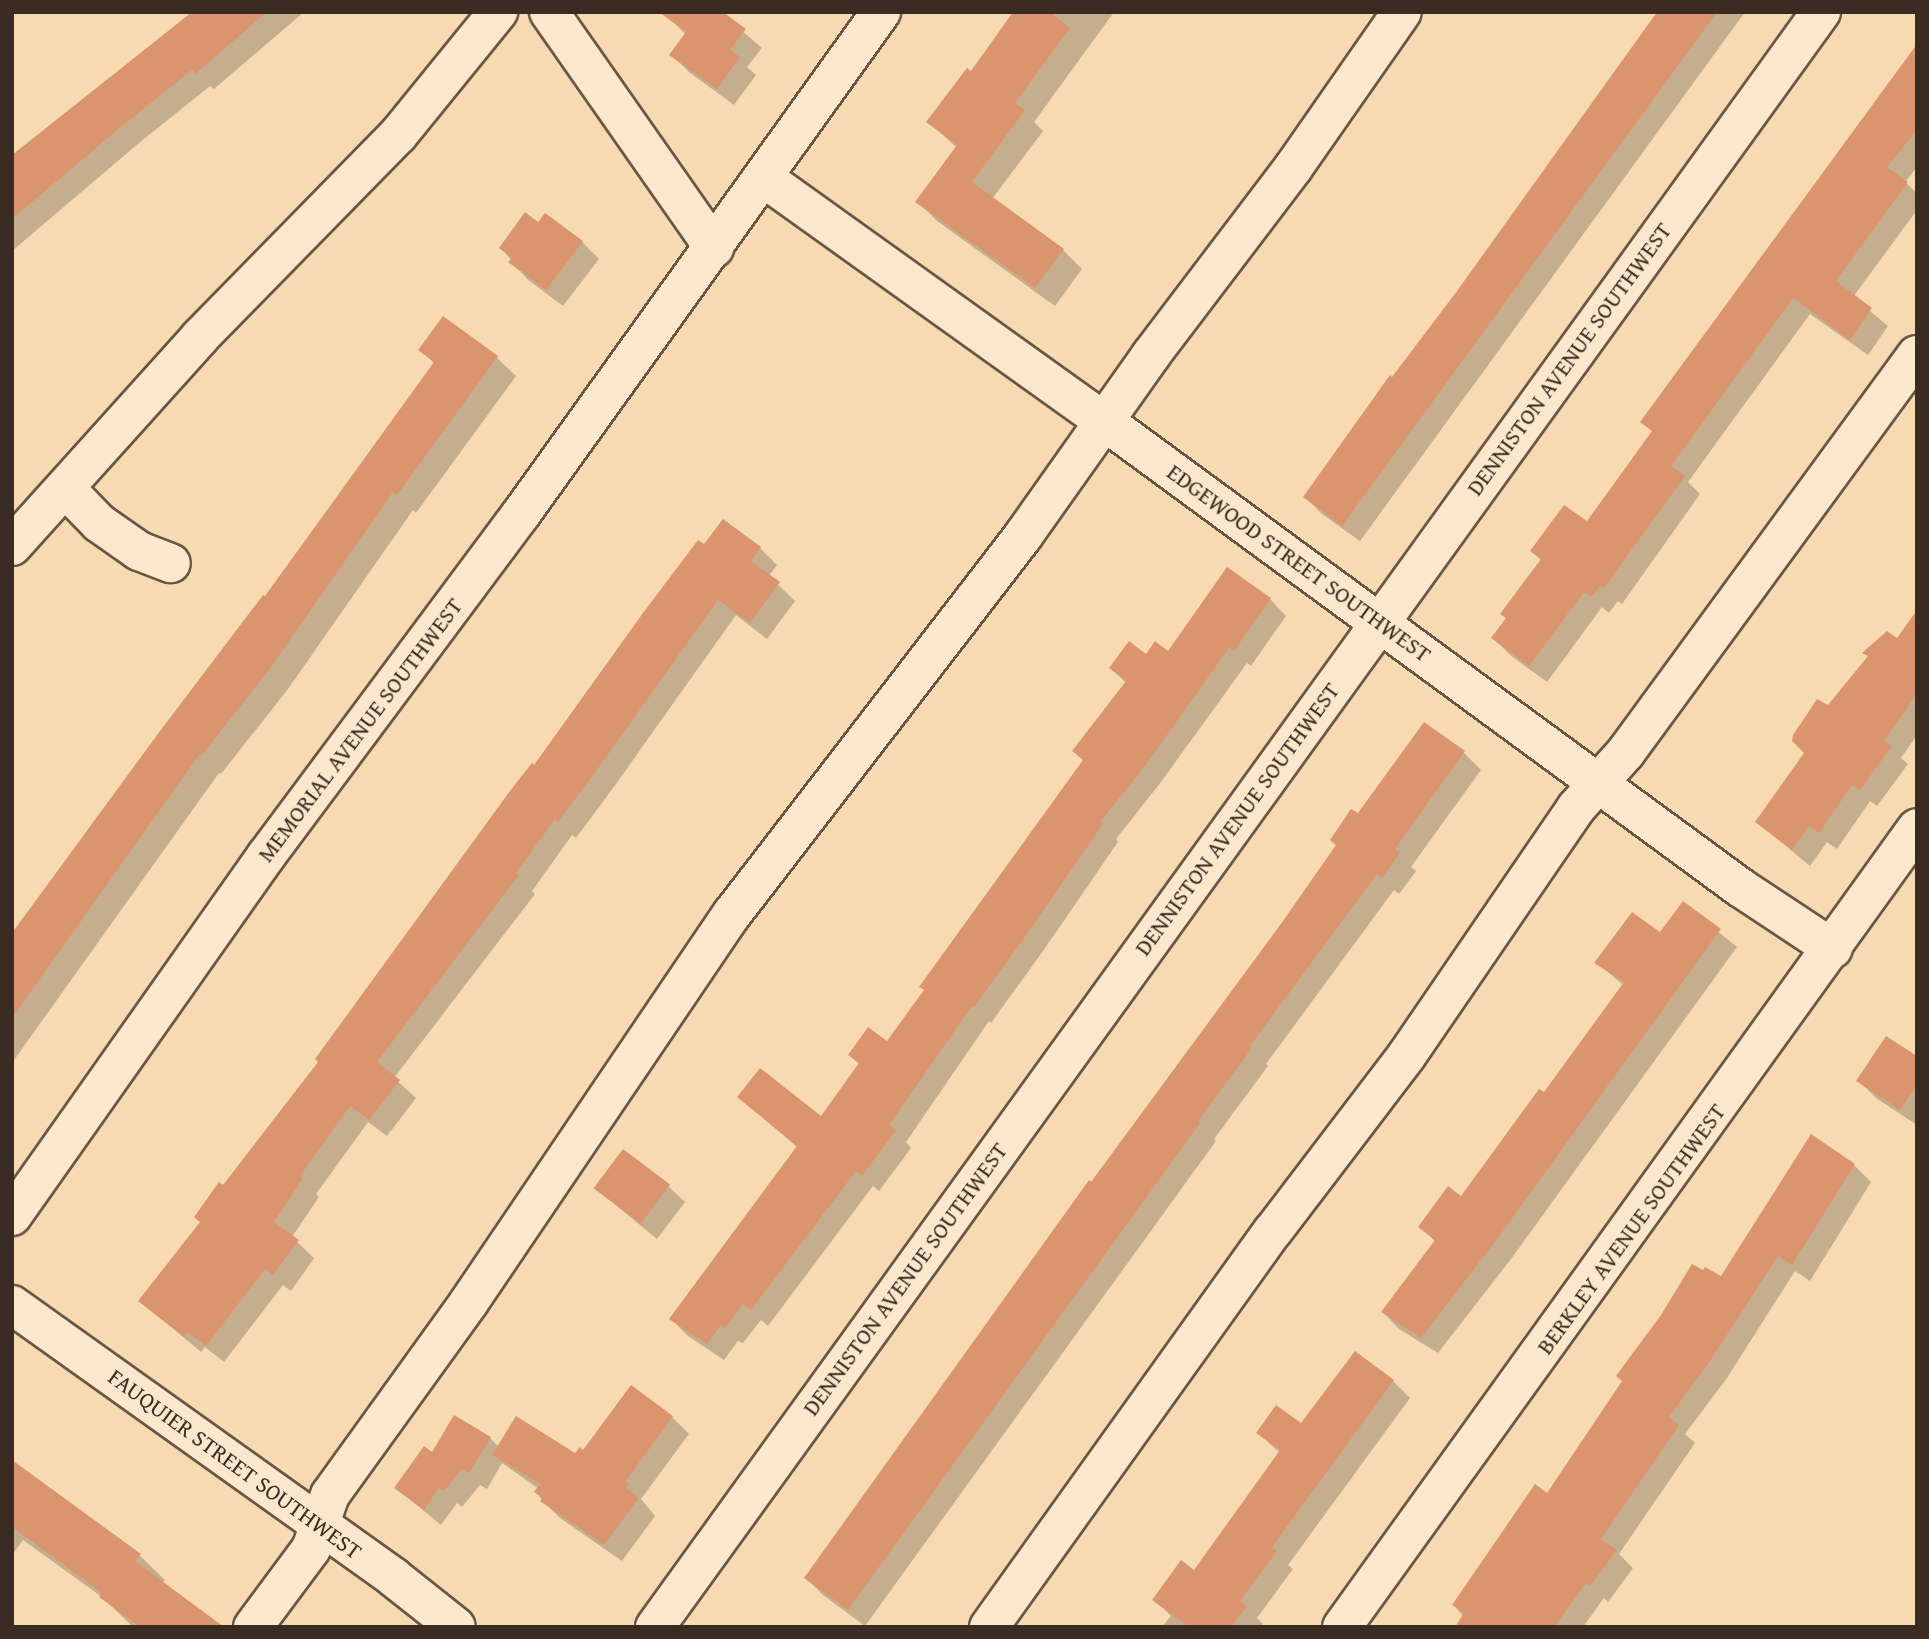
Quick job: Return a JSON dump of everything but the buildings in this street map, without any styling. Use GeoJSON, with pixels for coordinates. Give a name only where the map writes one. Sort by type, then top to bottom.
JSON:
{"type":"FeatureCollection","features":[{"type":"Feature","properties":{"kind":"street"},"geometry":{"type":"LineString","coordinates":[[12,547],[200,337],[397,135],[498,12]]}},
{"type":"Feature","properties":{"kind":"street"},"geometry":{"type":"LineString","coordinates":[[549,12],[714,248]]}},
{"type":"Feature","properties":{"kind":"street"},"geometry":{"type":"LineString","coordinates":[[764,178],[881,12]]}},
{"type":"Feature","properties":{"kind":"street"},"geometry":{"type":"LineString","coordinates":[[253,1627],[311,1549],[330,1495],[469,1302],[732,914],[1023,536],[1104,421],[1293,168],[1402,12]]}},
{"type":"Feature","properties":{"kind":"street","name":"DENNISTON AVENUE SOUTHWEST"},"geometry":{"type":"LineString","coordinates":[[655,1627],[1821,12]]}},
{"type":"Feature","properties":{"kind":"street","name":"MEMORIAL AVENUE SOUTHWEST"},"geometry":{"type":"LineString","coordinates":[[12,1216],[266,856],[764,178]]}},
{"type":"Feature","properties":{"kind":"street","name":"EDGEWOOD STREET SOUTHWEST"},"geometry":{"type":"LineString","coordinates":[[764,178],[1104,421],[1741,888],[1833,949]]}},
{"type":"Feature","properties":{"kind":"street"},"geometry":{"type":"LineString","coordinates":[[989,1627],[1273,1231],[1407,1055],[1576,807],[1626,752],[1685,674],[1917,355]]}},
{"type":"Feature","properties":{"kind":"street"},"geometry":{"type":"LineString","coordinates":[[65,488],[99,523],[139,551],[171,563]]}},
{"type":"Feature","properties":{"kind":"street","name":"BERKLEY AVENUE SOUTHWEST"},"geometry":{"type":"LineString","coordinates":[[1342,1627],[1833,949],[1917,828]]}},
{"type":"Feature","properties":{"kind":"street","name":"FAUQUIER STREET SOUTHWEST"},"geometry":{"type":"LineString","coordinates":[[12,1305],[320,1525],[456,1627]]}}]}
